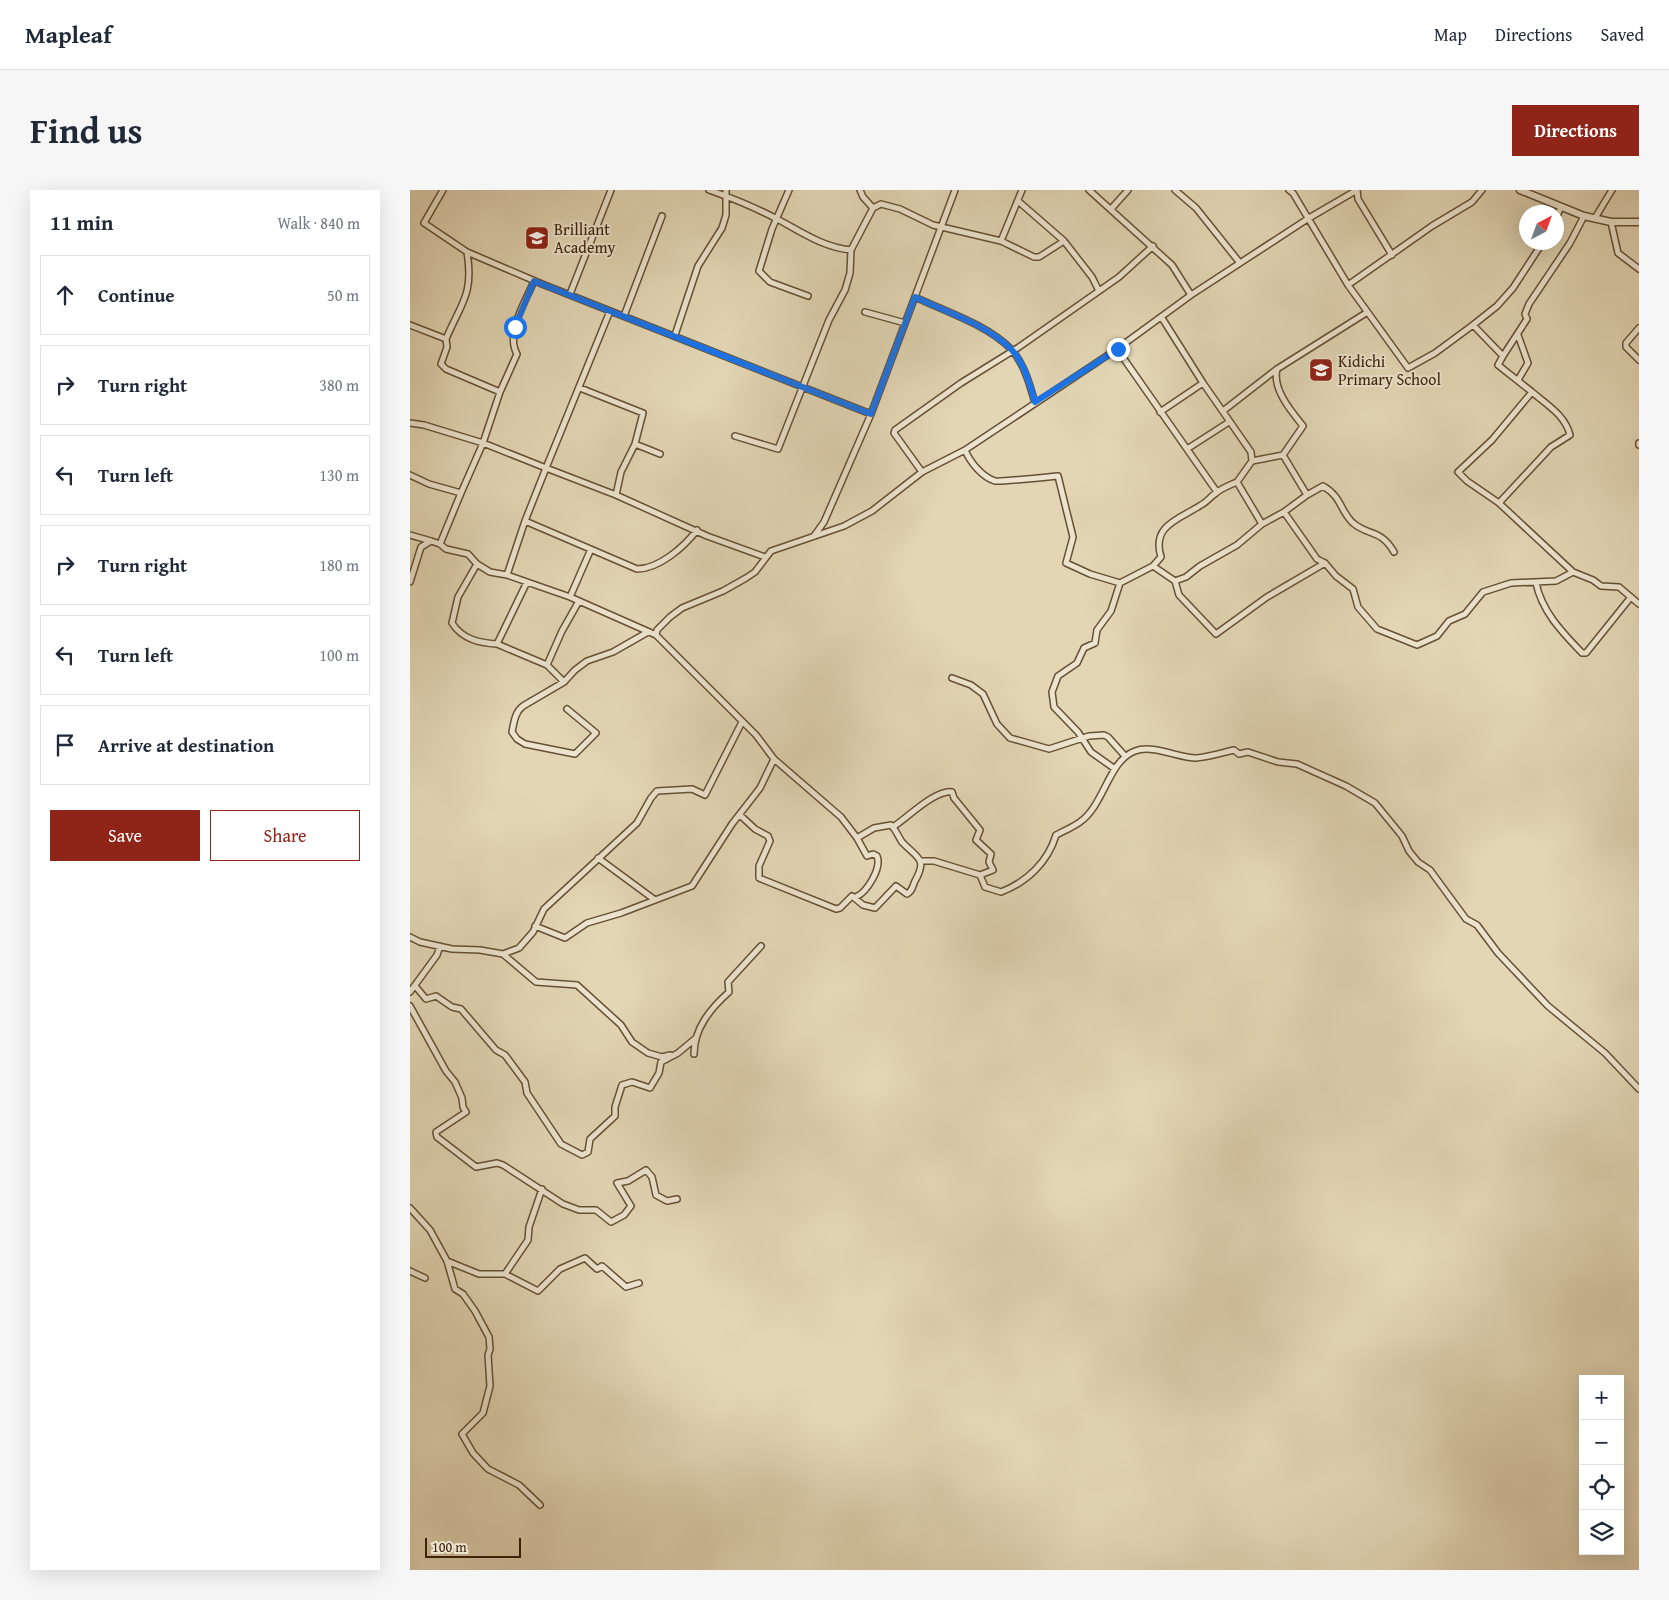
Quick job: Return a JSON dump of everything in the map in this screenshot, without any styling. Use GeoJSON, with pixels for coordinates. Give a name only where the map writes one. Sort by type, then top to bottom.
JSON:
{"type":"FeatureCollection","features":[{"type":"Feature","properties":{"kind":"street"},"geometry":{"type":"LineString","coordinates":[[443,190],[424,223],[468,252],[534,281],[871,414]]}},
{"type":"Feature","properties":{"kind":"street"},"geometry":{"type":"LineString","coordinates":[[570,294],[611,190]]}},
{"type":"Feature","properties":{"kind":"street"},"geometry":{"type":"LineString","coordinates":[[709,190],[725,193],[808,237],[834,248],[851,250]]}},
{"type":"Feature","properties":{"kind":"street"},"geometry":{"type":"LineString","coordinates":[[789,190],[776,219],[759,271],[770,282],[808,296]]}},
{"type":"Feature","properties":{"kind":"street"},"geometry":{"type":"LineString","coordinates":[[860,190],[863,197],[873,208]]}},
{"type":"Feature","properties":{"kind":"street"},"geometry":{"type":"LineString","coordinates":[[814,536],[824,522],[871,414],[955,190]]}},
{"type":"Feature","properties":{"kind":"street"},"geometry":{"type":"LineString","coordinates":[[1001,241],[1022,190]]}},
{"type":"Feature","properties":{"kind":"street"},"geometry":{"type":"LineString","coordinates":[[1089,190],[1172,265],[1191,295]]}},
{"type":"Feature","properties":{"kind":"street"},"geometry":{"type":"LineString","coordinates":[[1111,209],[1128,190]]}},
{"type":"Feature","properties":{"kind":"street"},"geometry":{"type":"LineString","coordinates":[[1175,190],[1196,208],[1240,263]]}},
{"type":"Feature","properties":{"kind":"street"},"geometry":{"type":"LineString","coordinates":[[1289,190],[1293,193],[1309,218],[1366,313],[1408,368],[1435,353],[1497,306],[1513,288],[1538,250]]}},
{"type":"Feature","properties":{"kind":"street"},"geometry":{"type":"LineString","coordinates":[[656,635],[657,630],[682,608],[723,591],[755,572],[771,551],[844,526],[872,511],[922,472],[965,450],[1118,349],[1191,295],[1309,218],[1357,190],[1358,199],[1392,255]]}},
{"type":"Feature","properties":{"kind":"street"},"geometry":{"type":"LineString","coordinates":[[1348,285],[1432,226],[1472,202],[1482,190]]}},
{"type":"Feature","properties":{"kind":"street"},"geometry":{"type":"LineString","coordinates":[[1520,190],[1556,205]]}},
{"type":"Feature","properties":{"kind":"street"},"geometry":{"type":"LineString","coordinates":[[1596,218],[1612,190]]}},
{"type":"Feature","properties":{"kind":"street"},"geometry":{"type":"LineString","coordinates":[[674,335],[698,266],[722,228],[726,215],[725,193]]}},
{"type":"Feature","properties":{"kind":"street"},"geometry":{"type":"LineString","coordinates":[[1018,201],[1064,241],[1092,277],[1099,291]]}},
{"type":"Feature","properties":{"kind":"street"},"geometry":{"type":"LineString","coordinates":[[735,436],[778,449],[829,320],[845,290],[850,273],[851,250],[873,208],[881,204],[900,209],[941,227],[1001,241],[1034,257],[1039,257],[1064,241]]}},
{"type":"Feature","properties":{"kind":"street"},"geometry":{"type":"LineString","coordinates":[[1564,208],[1584,216],[1610,222],[1639,222]]}},
{"type":"Feature","properties":{"kind":"street"},"geometry":{"type":"LineString","coordinates":[[624,316],[662,216]]}},
{"type":"Feature","properties":{"kind":"street"},"geometry":{"type":"LineString","coordinates":[[1498,502],[1551,447],[1570,435],[1560,415],[1498,365],[1527,319],[1525,314],[1529,304],[1570,243],[1584,216]]}},
{"type":"Feature","properties":{"kind":"street"},"geometry":{"type":"LineString","coordinates":[[1610,222],[1618,253],[1639,269]]}},
{"type":"Feature","properties":{"kind":"street"},"geometry":{"type":"LineString","coordinates":[[922,472],[894,433],[895,430],[1099,291],[1132,267],[1153,246]]}},
{"type":"Feature","properties":{"kind":"street"},"geometry":{"type":"LineString","coordinates":[[468,252],[470,268],[468,294],[446,339],[447,347],[442,366],[500,392]]}},
{"type":"Feature","properties":{"kind":"street"},"geometry":{"type":"LineString","coordinates":[[440,544],[483,443],[500,392],[517,354],[513,342],[515,327],[534,281]]}},
{"type":"Feature","properties":{"kind":"street"},"geometry":{"type":"LineString","coordinates":[[915,297],[983,329],[1012,350],[1026,376],[1035,402]]}},
{"type":"Feature","properties":{"kind":"street"},"geometry":{"type":"LineString","coordinates":[[507,575],[525,521],[610,311]]}},
{"type":"Feature","properties":{"kind":"street"},"geometry":{"type":"LineString","coordinates":[[865,312],[905,323]]}},
{"type":"Feature","properties":{"kind":"street"},"geometry":{"type":"LineString","coordinates":[[1223,411],[1277,368],[1366,313]]}},
{"type":"Feature","properties":{"kind":"street"},"geometry":{"type":"LineString","coordinates":[[1162,318],[1203,383],[1251,452],[1252,461]]}},
{"type":"Feature","properties":{"kind":"street"},"geometry":{"type":"LineString","coordinates":[[1473,325],[1502,356]]}},
{"type":"Feature","properties":{"kind":"street"},"geometry":{"type":"LineString","coordinates":[[410,326],[446,339]]}},
{"type":"Feature","properties":{"kind":"street"},"geometry":{"type":"LineString","coordinates":[[1639,328],[1626,343],[1626,347],[1639,360]]}},
{"type":"Feature","properties":{"kind":"street"},"geometry":{"type":"LineString","coordinates":[[1518,335],[1528,363],[1518,380]]}},
{"type":"Feature","properties":{"kind":"street"},"geometry":{"type":"LineString","coordinates":[[1118,349],[1217,492]]}},
{"type":"Feature","properties":{"kind":"street"},"geometry":{"type":"LineString","coordinates":[[1115,770],[1091,752],[1082,738],[1054,707],[1052,692],[1058,676],[1077,662],[1084,648],[1095,643],[1098,630],[1111,611],[1120,583],[1152,566],[1160,556],[1157,545],[1160,535],[1171,521],[1203,504],[1217,492],[1237,482],[1252,461],[1283,454],[1303,426],[1277,385],[1274,378],[1277,368]]}},
{"type":"Feature","properties":{"kind":"street"},"geometry":{"type":"LineString","coordinates":[[1160,412],[1203,383]]}},
{"type":"Feature","properties":{"kind":"street"},"geometry":{"type":"LineString","coordinates":[[580,388],[643,413],[635,444],[621,472],[616,495]]}},
{"type":"Feature","properties":{"kind":"street"},"geometry":{"type":"LineString","coordinates":[[1532,392],[1492,440],[1458,472],[1467,482],[1498,502],[1573,572],[1593,580],[1601,586],[1619,587],[1639,604]]}},
{"type":"Feature","properties":{"kind":"street"},"geometry":{"type":"LineString","coordinates":[[1187,449],[1229,422]]}},
{"type":"Feature","properties":{"kind":"street"},"geometry":{"type":"LineString","coordinates":[[410,424],[424,425],[483,443],[616,495],[765,557]]}},
{"type":"Feature","properties":{"kind":"street"},"geometry":{"type":"LineString","coordinates":[[635,444],[660,454]]}},
{"type":"Feature","properties":{"kind":"street"},"geometry":{"type":"LineString","coordinates":[[965,450],[969,459],[982,473],[996,481],[1058,476],[1073,537],[1066,563],[1090,574],[1120,583]]}},
{"type":"Feature","properties":{"kind":"street"},"geometry":{"type":"LineString","coordinates":[[1283,454],[1307,495]]}},
{"type":"Feature","properties":{"kind":"street"},"geometry":{"type":"LineString","coordinates":[[410,475],[429,484],[461,493]]}},
{"type":"Feature","properties":{"kind":"street"},"geometry":{"type":"LineString","coordinates":[[1237,482],[1262,524]]}},
{"type":"Feature","properties":{"kind":"street"},"geometry":{"type":"LineString","coordinates":[[1175,581],[1186,577],[1200,566],[1237,545],[1262,524],[1323,486],[1340,500],[1351,521],[1380,534],[1394,552]]}},
{"type":"Feature","properties":{"kind":"street"},"geometry":{"type":"LineString","coordinates":[[1284,512],[1317,558],[1353,589],[1358,607],[1377,629],[1417,645],[1437,636],[1449,621],[1466,614],[1483,592],[1511,583],[1556,581],[1573,572]]}},
{"type":"Feature","properties":{"kind":"street"},"geometry":{"type":"LineString","coordinates":[[525,521],[637,569],[644,569],[680,548],[697,530]]}},
{"type":"Feature","properties":{"kind":"street"},"geometry":{"type":"LineString","coordinates":[[410,536],[440,544],[446,549],[468,554],[477,564],[490,572],[507,575],[570,597],[656,635],[756,734],[774,759],[841,818],[857,838],[867,856],[873,854],[879,861],[869,888],[856,897],[852,896],[840,908],[836,909],[759,878],[759,866],[770,841],[768,836],[755,829],[740,815]]}},
{"type":"Feature","properties":{"kind":"street"},"geometry":{"type":"LineString","coordinates":[[410,582],[421,547],[431,541]]}},
{"type":"Feature","properties":{"kind":"street"},"geometry":{"type":"LineString","coordinates":[[570,597],[591,549]]}},
{"type":"Feature","properties":{"kind":"street"},"geometry":{"type":"LineString","coordinates":[[1152,566],[1175,581],[1179,595],[1216,634],[1267,597],[1325,563]]}},
{"type":"Feature","properties":{"kind":"street"},"geometry":{"type":"LineString","coordinates":[[477,564],[458,597],[452,623],[462,635],[478,642],[497,644],[547,665],[564,682]]}},
{"type":"Feature","properties":{"kind":"street"},"geometry":{"type":"LineString","coordinates":[[497,644],[527,582]]}},
{"type":"Feature","properties":{"kind":"street"},"geometry":{"type":"LineString","coordinates":[[1536,583],[1543,605],[1552,619],[1582,653],[1586,653],[1631,597]]}},
{"type":"Feature","properties":{"kind":"street"},"geometry":{"type":"LineString","coordinates":[[547,665],[579,601]]}},
{"type":"Feature","properties":{"kind":"street"},"geometry":{"type":"LineString","coordinates":[[567,709],[596,733],[575,754],[525,744],[517,739],[512,732],[518,709],[564,682],[587,661],[613,652],[648,632]]}},
{"type":"Feature","properties":{"kind":"street"},"geometry":{"type":"LineString","coordinates":[[952,678],[971,685],[983,694],[997,724],[1010,738],[1049,749],[1082,738],[1098,735],[1108,737],[1125,756]]}},
{"type":"Feature","properties":{"kind":"street"},"geometry":{"type":"LineString","coordinates":[[410,937],[420,942],[452,949],[480,950],[503,954],[519,948],[535,926],[544,909],[637,823],[657,791],[692,789],[705,795],[742,722]]}},
{"type":"Feature","properties":{"kind":"street"},"geometry":{"type":"LineString","coordinates":[[980,875],[985,887],[1001,892],[1015,886],[1027,877],[1044,860],[1052,848],[1056,835],[1080,822],[1094,806],[1115,770],[1117,763],[1125,756],[1138,750],[1164,752],[1194,758],[1234,750],[1239,754],[1248,752],[1278,762],[1297,764],[1321,774],[1333,782],[1346,786],[1374,803],[1391,822],[1413,857],[1435,876],[1466,919],[1476,925],[1498,953],[1548,1006],[1605,1053],[1639,1089]]}},
{"type":"Feature","properties":{"kind":"street"},"geometry":{"type":"LineString","coordinates":[[535,926],[565,938],[587,923],[655,900],[694,884],[760,788],[774,759]]}},
{"type":"Feature","properties":{"kind":"street"},"geometry":{"type":"LineString","coordinates":[[894,827],[923,804],[947,791],[952,792],[954,798],[980,830],[976,840],[991,854],[989,862],[992,870],[980,875],[934,861],[921,862]]}},
{"type":"Feature","properties":{"kind":"street"},"geometry":{"type":"LineString","coordinates":[[856,897],[863,905],[875,908],[896,886],[907,894],[911,892],[919,874],[921,862],[918,856],[901,840],[891,825],[881,825],[857,838]]}},
{"type":"Feature","properties":{"kind":"street"},"geometry":{"type":"LineString","coordinates":[[598,858],[655,900]]}},
{"type":"Feature","properties":{"kind":"street"},"geometry":{"type":"LineString","coordinates":[[410,992],[416,987],[437,955],[440,946]]}},
{"type":"Feature","properties":{"kind":"street"},"geometry":{"type":"LineString","coordinates":[[694,1054],[699,1028],[716,1004],[729,992],[728,982],[761,946]]}},
{"type":"Feature","properties":{"kind":"street"},"geometry":{"type":"LineString","coordinates":[[503,954],[536,982],[577,985],[620,1024],[632,1042],[648,1053],[662,1057],[678,1053]]}},
{"type":"Feature","properties":{"kind":"street"},"geometry":{"type":"LineString","coordinates":[[416,987],[426,998],[436,996],[452,1007],[461,1009],[471,1019],[496,1050],[505,1055],[521,1076],[525,1082],[527,1093],[561,1144],[582,1154],[588,1152],[590,1139],[615,1116],[615,1107],[622,1085],[632,1082],[650,1088],[659,1073],[661,1062],[678,1053],[696,1038]]}},
{"type":"Feature","properties":{"kind":"street"},"geometry":{"type":"LineString","coordinates":[[410,1006],[446,1071],[455,1082],[462,1098],[462,1107],[466,1112],[436,1132],[437,1138],[476,1167],[497,1163],[542,1189],[563,1204],[579,1210],[596,1210],[611,1222],[624,1215],[631,1206],[617,1183],[628,1181],[646,1170],[652,1177],[656,1195],[667,1201],[677,1199]]}},
{"type":"Feature","properties":{"kind":"street"},"geometry":{"type":"LineString","coordinates":[[505,1274],[528,1240],[529,1227],[542,1189]]}},
{"type":"Feature","properties":{"kind":"street"},"geometry":{"type":"LineString","coordinates":[[410,1208],[430,1230],[447,1261],[455,1289],[463,1294],[489,1337],[490,1386],[483,1413],[465,1428],[462,1434],[473,1453],[488,1469],[519,1485],[540,1505]]}},
{"type":"Feature","properties":{"kind":"street"},"geometry":{"type":"LineString","coordinates":[[447,1261],[479,1274],[505,1274],[538,1290],[560,1269],[585,1258],[597,1269],[602,1266],[614,1274],[626,1287],[639,1283]]}},
{"type":"Feature","properties":{"kind":"street"},"geometry":{"type":"LineString","coordinates":[[410,1271],[425,1278]]}},
{"type":"Feature","properties":{"kind":"place","name":"Brilliant Academy"},"geometry":{"type":"Point","coordinates":[537,238]}},
{"type":"Feature","properties":{"kind":"place","name":"Kidichi Primary School"},"geometry":{"type":"Point","coordinates":[1321,370]}},
{"type":"Feature","properties":{"kind":"route"},"geometry":{"type":"LineString","coordinates":[[515,327],[534,281],[871,414],[915,297],[983,329],[1012,350],[1026,376],[1035,402],[1118,349]]}}]}
